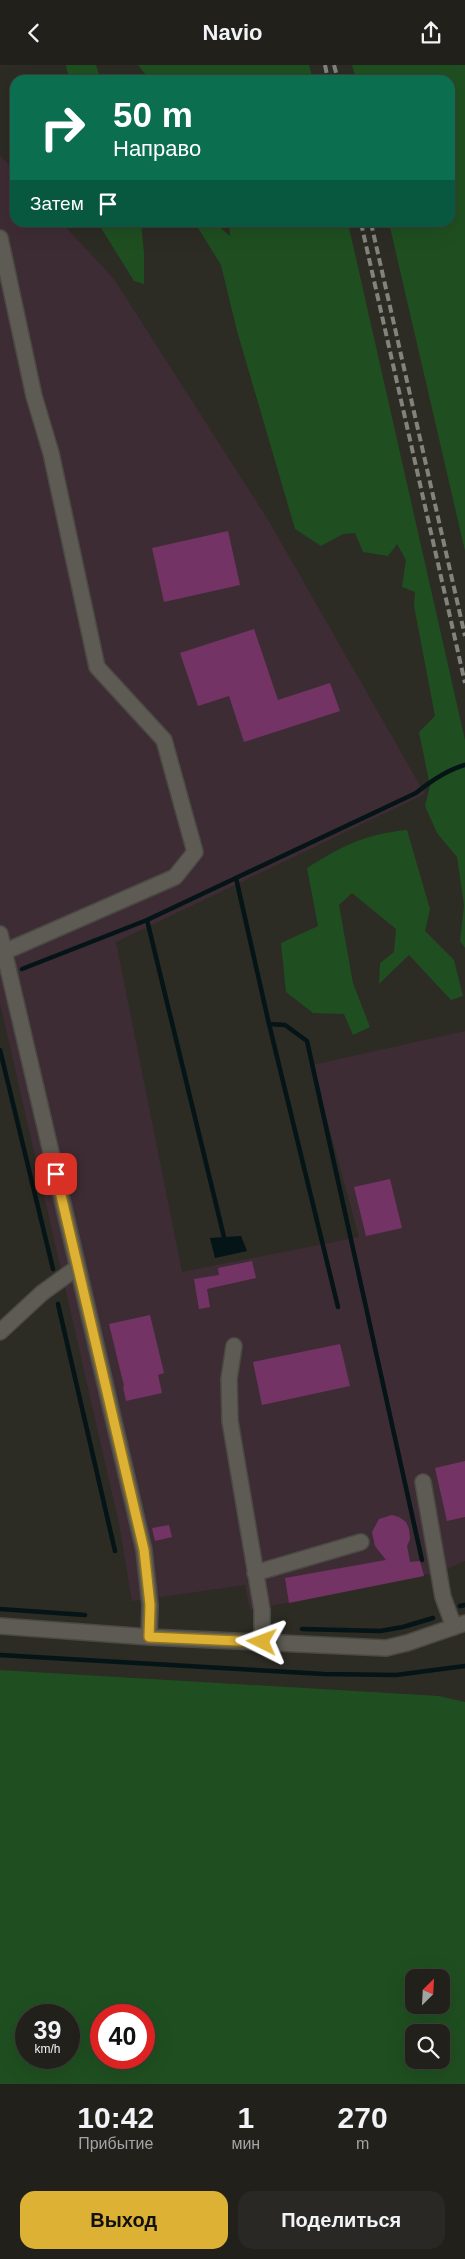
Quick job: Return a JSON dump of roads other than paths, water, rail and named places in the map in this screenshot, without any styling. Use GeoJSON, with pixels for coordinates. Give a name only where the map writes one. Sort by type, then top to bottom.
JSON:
{"type":"FeatureCollection","features":[{"type":"Feature","properties":{"kind":"street"},"geometry":{"type":"LineString","coordinates":[[0,240],[34,395],[51,453],[97,667],[164,740],[195,852],[175,877],[4,952]]}},
{"type":"Feature","properties":{"kind":"street"},"geometry":{"type":"LineString","coordinates":[[0,934],[144,1550],[150,1605],[149,1637]]}},
{"type":"Feature","properties":{"kind":"street"},"geometry":{"type":"LineString","coordinates":[[0,1332],[42,1293],[78,1267]]}},
{"type":"Feature","properties":{"kind":"street"},"geometry":{"type":"LineString","coordinates":[[234,1346],[229,1379],[230,1421],[262,1610],[262,1642]]}},
{"type":"Feature","properties":{"kind":"street"},"geometry":{"type":"LineString","coordinates":[[0,1627],[149,1637],[386,1647],[407,1643],[459,1625],[443,1597],[423,1482]]}},
{"type":"Feature","properties":{"kind":"street"},"geometry":{"type":"LineString","coordinates":[[256,1573],[360,1542]]}},
{"type":"Feature","properties":{"kind":"waterway"},"geometry":{"type":"LineString","coordinates":[[22,969],[147,920],[416,793],[439,776],[465,765]]}},
{"type":"Feature","properties":{"kind":"waterway"},"geometry":{"type":"LineString","coordinates":[[236,878],[269,1024],[285,1025],[307,1041],[422,1560]]}},
{"type":"Feature","properties":{"kind":"waterway"},"geometry":{"type":"LineString","coordinates":[[147,920],[224,1237]]}},
{"type":"Feature","properties":{"kind":"waterway"},"geometry":{"type":"LineString","coordinates":[[269,1024],[338,1307]]}},
{"type":"Feature","properties":{"kind":"waterway"},"geometry":{"type":"LineString","coordinates":[[0,1050],[53,1269]]}},
{"type":"Feature","properties":{"kind":"waterway"},"geometry":{"type":"LineString","coordinates":[[58,1304],[115,1551]]}},
{"type":"Feature","properties":{"kind":"waterway"},"geometry":{"type":"LineString","coordinates":[[460,1606],[465,1605]]}},
{"type":"Feature","properties":{"kind":"waterway"},"geometry":{"type":"LineString","coordinates":[[0,1609],[85,1615]]}},
{"type":"Feature","properties":{"kind":"waterway"},"geometry":{"type":"LineString","coordinates":[[302,1629],[380,1631],[403,1627],[433,1618]]}},
{"type":"Feature","properties":{"kind":"waterway"},"geometry":{"type":"LineString","coordinates":[[0,1655],[324,1674],[396,1675],[465,1666]]}},
{"type":"Feature","properties":{"kind":"railway"},"geometry":{"type":"LineString","coordinates":[[325,65],[327,75]]}},
{"type":"Feature","properties":{"kind":"railway"},"geometry":{"type":"LineString","coordinates":[[334,65],[337,75]]}},
{"type":"Feature","properties":{"kind":"railway"},"geometry":{"type":"LineString","coordinates":[[362,227],[465,683]]}},
{"type":"Feature","properties":{"kind":"railway"},"geometry":{"type":"LineString","coordinates":[[372,227],[465,636]]}}]}
